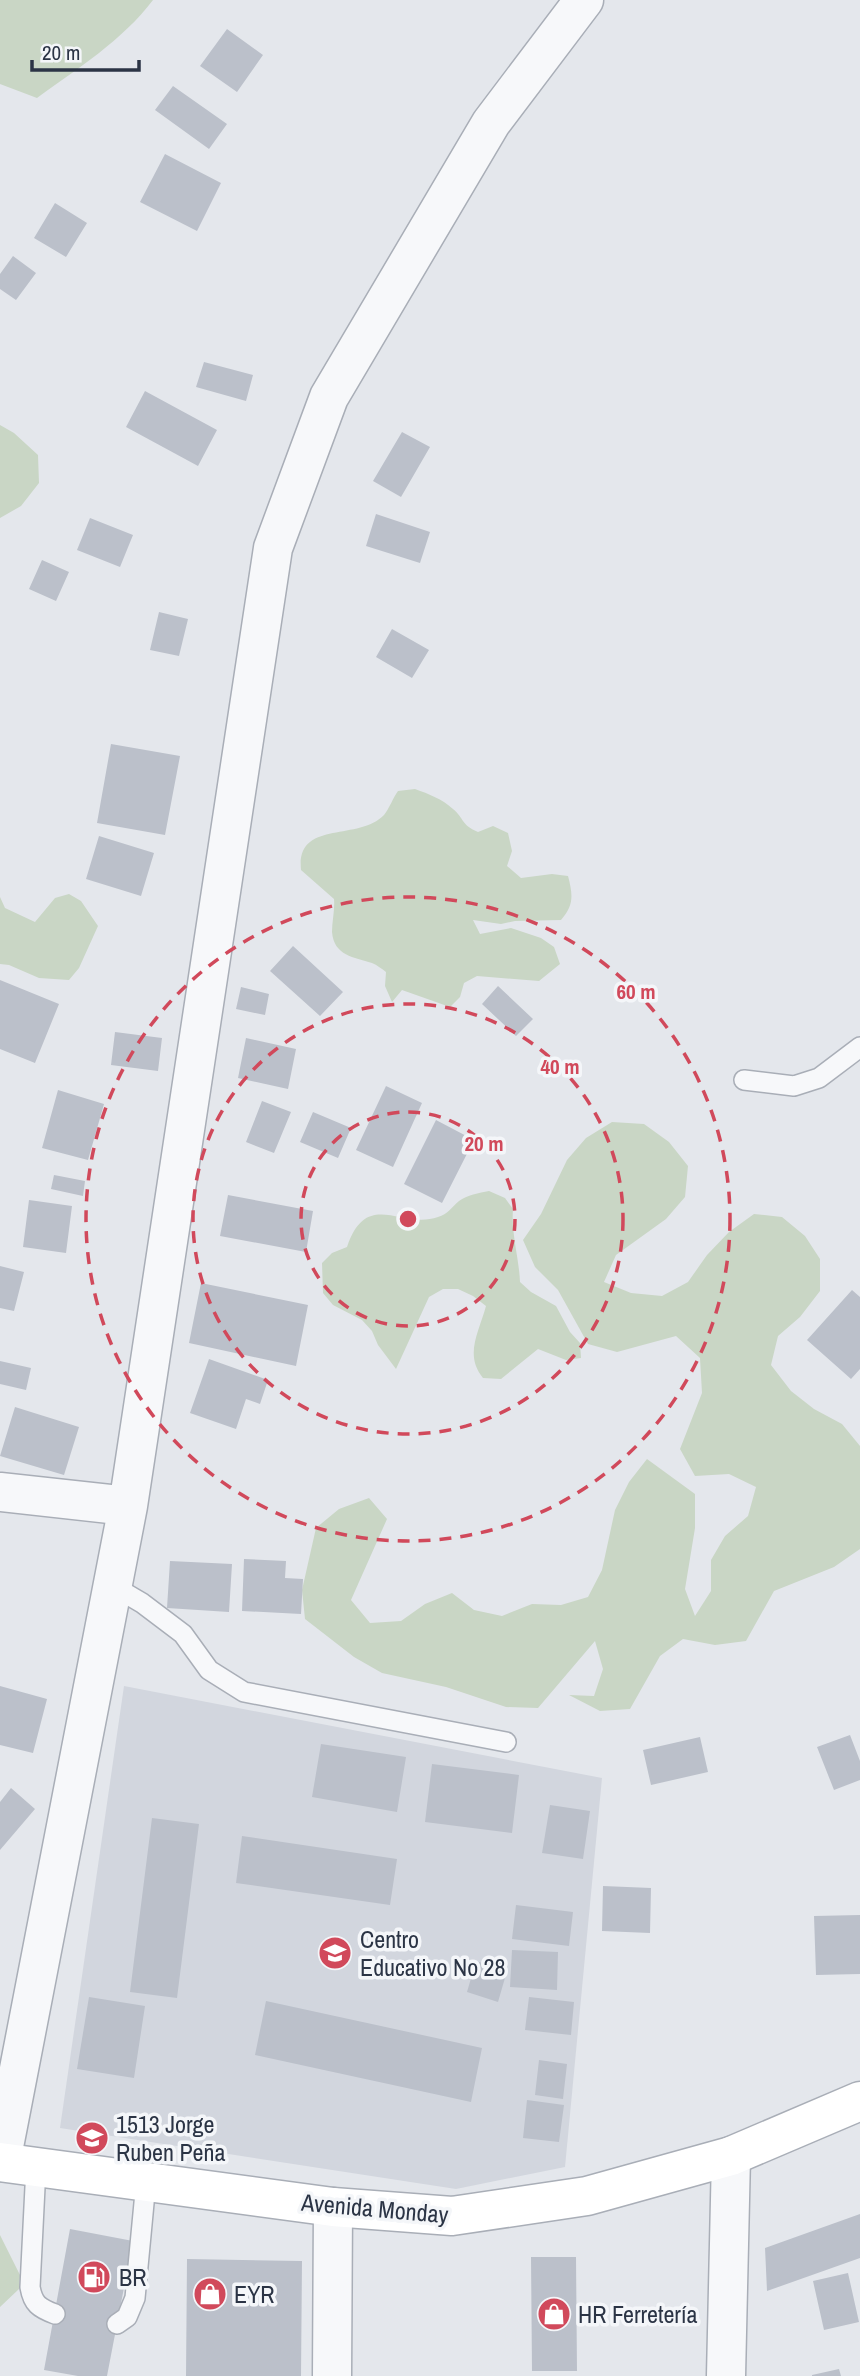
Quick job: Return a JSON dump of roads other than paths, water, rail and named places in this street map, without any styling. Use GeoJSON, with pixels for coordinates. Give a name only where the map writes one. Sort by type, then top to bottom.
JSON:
{"type":"FeatureCollection","features":[{"type":"Feature","properties":{"kind":"main road","name":"Avenida Monday"},"geometry":{"type":"LineString","coordinates":[[12,2163],[333,2207],[452,2216],[587,2196],[731,2156],[860,2101]]}},
{"type":"Feature","properties":{"kind":"street"},"geometry":{"type":"LineString","coordinates":[[12,2163],[128,1506],[273,548],[329,397],[491,122],[584,0]]}},
{"type":"Feature","properties":{"kind":"street"},"geometry":{"type":"LineString","coordinates":[[0,1492],[128,1506]]}},
{"type":"Feature","properties":{"kind":"street"},"geometry":{"type":"LineString","coordinates":[[726,2376],[731,2156]]}},
{"type":"Feature","properties":{"kind":"street"},"geometry":{"type":"LineString","coordinates":[[332,2376],[333,2207]]}},
{"type":"Feature","properties":{"kind":"lane"},"geometry":{"type":"LineString","coordinates":[[744,1080],[794,1086],[819,1078],[860,1046]]}},
{"type":"Feature","properties":{"kind":"lane"},"geometry":{"type":"LineString","coordinates":[[113,1586],[142,1603],[183,1634],[209,1670],[244,1692],[506,1742]]}},
{"type":"Feature","properties":{"kind":"lane"},"geometry":{"type":"LineString","coordinates":[[12,2163],[32,2300],[38,2307],[55,2314]]}},
{"type":"Feature","properties":{"kind":"lane"},"geometry":{"type":"LineString","coordinates":[[117,2324],[127,2317],[135,2298],[146,2182]]}},
{"type":"Feature","properties":{"kind":"place","name":"Centro Educativo No 28"},"geometry":{"type":"Point","coordinates":[335,1953]}},
{"type":"Feature","properties":{"kind":"place","name":"1513 Jorge Ruben Peña"},"geometry":{"type":"Point","coordinates":[92,2138]}},
{"type":"Feature","properties":{"kind":"place","name":"BR"},"geometry":{"type":"Point","coordinates":[94,2277]}},
{"type":"Feature","properties":{"kind":"place","name":"EYR"},"geometry":{"type":"Point","coordinates":[210,2294]}},
{"type":"Feature","properties":{"kind":"place","name":"HR Ferretería"},"geometry":{"type":"Point","coordinates":[554,2314]}}]}
